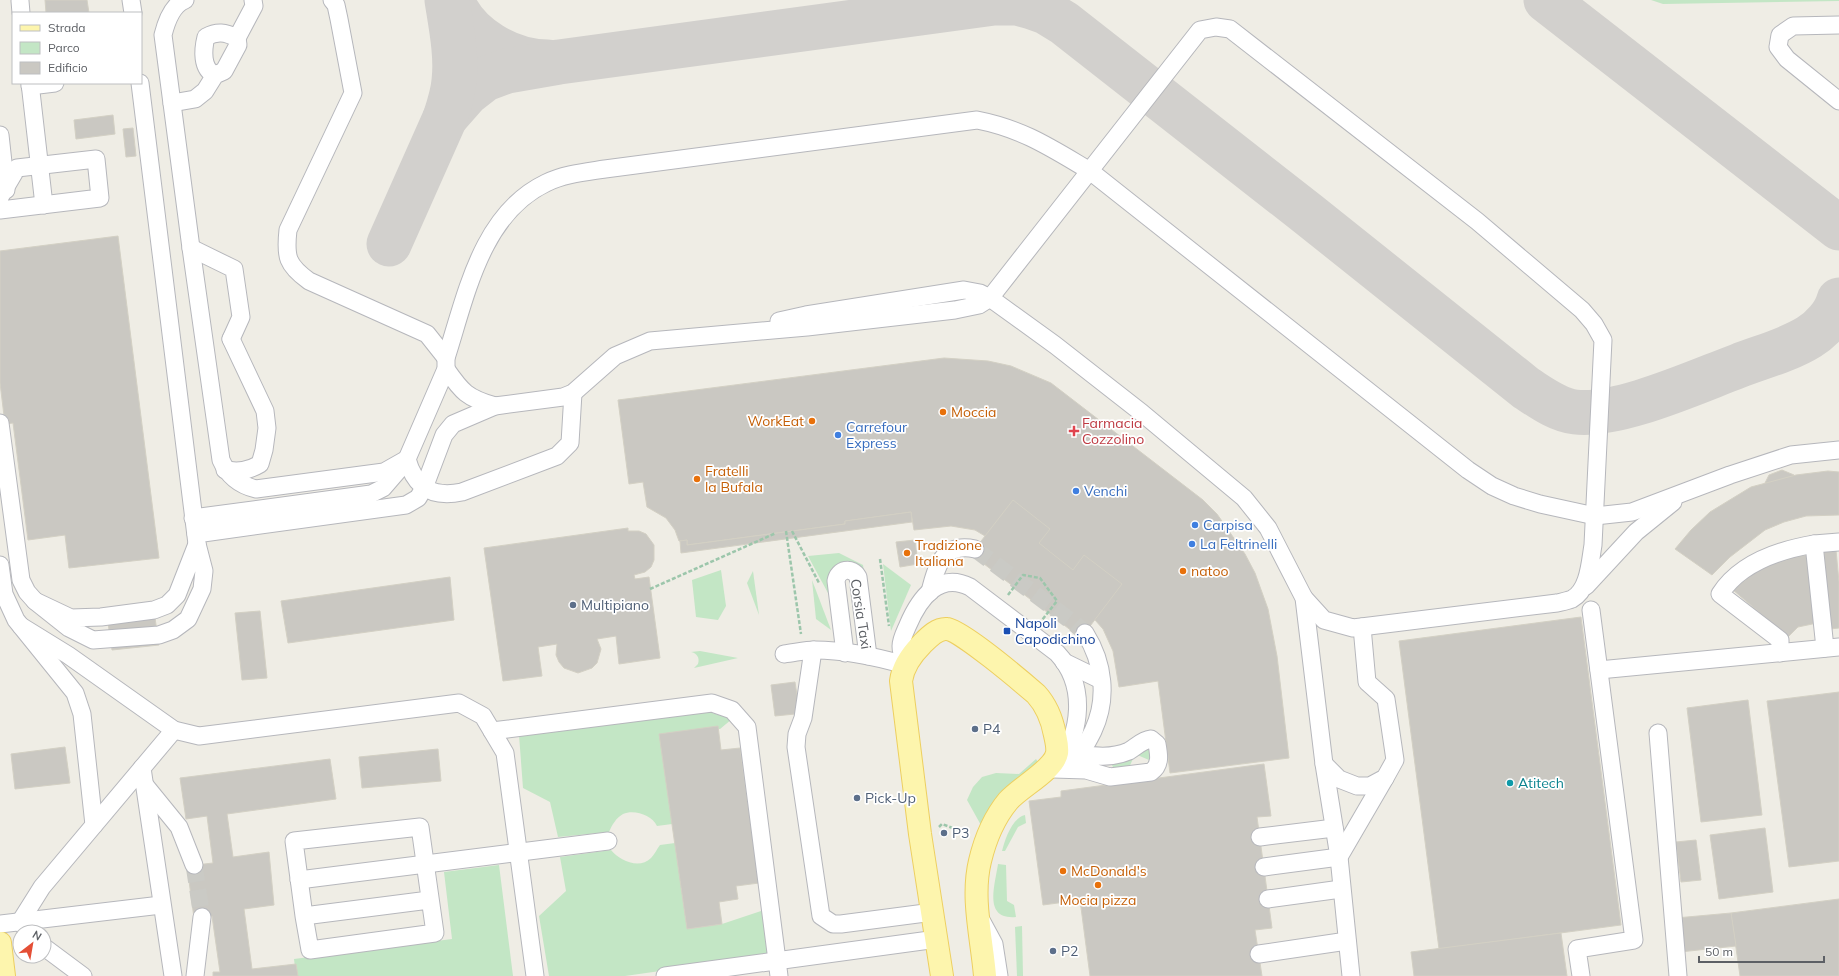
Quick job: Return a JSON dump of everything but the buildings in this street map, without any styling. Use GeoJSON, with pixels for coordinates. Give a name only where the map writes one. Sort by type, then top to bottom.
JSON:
{"type":"FeatureCollection","features":[{"type":"Feature","properties":{"kind":"main road"},"geometry":{"type":"LineString","coordinates":[[942,976],[920,834],[901,688],[901,676],[905,664],[930,636],[946,628],[953,630],[1036,694],[1045,704],[1068,750],[1055,760],[1048,770],[1008,801],[991,829],[980,861],[977,878],[985,976]]}},
{"type":"Feature","properties":{"kind":"main road"},"geometry":{"type":"LineString","coordinates":[[0,943],[4,976]]}},
{"type":"Feature","properties":{"kind":"lane"},"geometry":{"type":"LineString","coordinates":[[131,0],[133,12]]}},
{"type":"Feature","properties":{"kind":"lane"},"geometry":{"type":"LineString","coordinates":[[185,0],[181,2],[172,13],[166,24],[164,35],[191,248],[221,460],[225,470],[240,483],[256,489],[384,472],[407,459]]}},
{"type":"Feature","properties":{"kind":"lane"},"geometry":{"type":"LineString","coordinates":[[172,103],[195,99],[205,91],[215,75],[224,71],[238,45],[237,38],[254,6],[253,0]]}},
{"type":"Feature","properties":{"kind":"lane"},"geometry":{"type":"LineString","coordinates":[[332,0],[336,5],[353,93],[288,230],[288,258],[294,270],[309,281],[427,334],[466,394],[475,400],[495,406]]}},
{"type":"Feature","properties":{"kind":"lane"},"geometry":{"type":"LineString","coordinates":[[1839,25],[1792,26],[1780,35],[1778,47],[1787,60],[1839,101]]}},
{"type":"Feature","properties":{"kind":"lane"},"geometry":{"type":"LineString","coordinates":[[195,532],[406,505],[418,498],[424,488],[444,435],[453,424],[495,406],[551,399],[573,393],[615,356],[650,340],[807,327],[955,310],[979,305],[990,298],[1200,30],[1216,27],[1230,29],[1477,221],[1582,310],[1594,324],[1602,340],[1595,516],[1589,569],[1582,590]]}},
{"type":"Feature","properties":{"kind":"lane"},"geometry":{"type":"LineString","coordinates":[[215,75],[210,73],[205,64],[203,48],[206,37],[215,32],[228,34],[237,38]]}},
{"type":"Feature","properties":{"kind":"lane"},"geometry":{"type":"LineString","coordinates":[[30,84],[44,205]]}},
{"type":"Feature","properties":{"kind":"lane"},"geometry":{"type":"LineString","coordinates":[[0,423],[22,580],[27,592],[35,601],[68,628],[93,640],[159,635],[174,630],[188,619],[202,589],[204,571],[195,532],[140,84]]}},
{"type":"Feature","properties":{"kind":"lane"},"geometry":{"type":"LineString","coordinates":[[195,532],[371,494],[382,488],[392,479],[407,459],[446,364],[474,274],[491,235],[516,202],[546,183],[571,175],[605,169],[977,120],[1001,124],[1027,134],[1090,172],[1468,470],[1492,486],[1514,496],[1540,504],[1595,516],[1632,512],[1730,475],[1791,455],[1839,450]]}},
{"type":"Feature","properties":{"kind":"lane"},"geometry":{"type":"LineString","coordinates":[[0,134],[3,201]]}},
{"type":"Feature","properties":{"kind":"lane"},"geometry":{"type":"LineString","coordinates":[[96,159],[100,198],[44,205],[3,201],[17,168],[96,159]]}},
{"type":"Feature","properties":{"kind":"lane"},"geometry":{"type":"LineString","coordinates":[[191,248],[234,269],[241,317],[231,339],[265,411],[266,428],[264,450],[260,464],[250,470],[238,472],[225,470]]}},
{"type":"Feature","properties":{"kind":"lane"},"geometry":{"type":"LineString","coordinates":[[990,298],[1055,345],[1136,408],[1244,498],[1268,528],[1304,598],[1324,620],[1353,628],[1362,628],[1556,603],[1572,598],[1582,590],[1636,532],[1686,492]]}},
{"type":"Feature","properties":{"kind":"lane"},"geometry":{"type":"LineString","coordinates":[[205,342],[231,339]]}},
{"type":"Feature","properties":{"kind":"lane"},"geometry":{"type":"LineString","coordinates":[[407,459],[410,473],[424,488],[434,492],[449,494],[462,492],[557,456],[570,443],[573,393]]}},
{"type":"Feature","properties":{"kind":"lane"},"geometry":{"type":"LineString","coordinates":[[71,618],[100,617],[154,610],[167,605],[177,595],[185,578],[195,532]]}},
{"type":"Feature","properties":{"kind":"lane"},"geometry":{"type":"LineString","coordinates":[[1780,653],[1780,640],[1720,594],[1725,586],[1750,565],[1790,548],[1839,542]]}},
{"type":"Feature","properties":{"kind":"lane"},"geometry":{"type":"LineString","coordinates":[[1599,670],[1832,648],[1814,544]]}},
{"type":"Feature","properties":{"kind":"lane"},"geometry":{"type":"LineString","coordinates":[[930,592],[938,565],[949,552],[964,547],[975,549]]}},
{"type":"Feature","properties":{"kind":"lane"},"geometry":{"type":"LineString","coordinates":[[0,565],[4,594],[9,608],[21,626],[75,693],[82,714],[94,825]]}},
{"type":"Feature","properties":{"kind":"lane","name":"Corsia Taxi"},"geometry":{"type":"LineString","coordinates":[[845,653],[836,581],[842,572],[850,570],[856,574],[858,578],[868,656]]}},
{"type":"Feature","properties":{"kind":"lane"},"geometry":{"type":"LineString","coordinates":[[185,578],[188,619]]}},
{"type":"Feature","properties":{"kind":"lane"},"geometry":{"type":"LineString","coordinates":[[784,654],[813,650],[868,656],[905,664],[902,654],[902,639],[918,605],[930,592],[946,582],[963,583],[1057,653],[1064,662],[1077,692],[1078,707],[1068,750]]}},
{"type":"Feature","properties":{"kind":"lane"},"geometry":{"type":"LineString","coordinates":[[1304,598],[1324,764],[1339,857],[1341,889],[1351,976]]}},
{"type":"Feature","properties":{"kind":"lane"},"geometry":{"type":"LineString","coordinates":[[35,601],[71,618],[93,640]]}},
{"type":"Feature","properties":{"kind":"lane"},"geometry":{"type":"LineString","coordinates":[[1580,976],[1577,949],[1634,940],[1591,610]]}},
{"type":"Feature","properties":{"kind":"lane"},"geometry":{"type":"LineString","coordinates":[[21,626],[68,655],[174,730],[200,736],[459,703],[484,716],[505,753],[535,976]]}},
{"type":"Feature","properties":{"kind":"lane"},"geometry":{"type":"LineString","coordinates":[[1339,857],[1395,760],[1386,699],[1368,682],[1362,628]]}},
{"type":"Feature","properties":{"kind":"lane"},"geometry":{"type":"LineString","coordinates":[[1068,750],[1090,736],[1100,713],[1103,697],[1094,648],[1085,633]]}},
{"type":"Feature","properties":{"kind":"lane"},"geometry":{"type":"LineString","coordinates":[[813,650],[803,718],[797,734],[796,747],[821,916],[833,924],[841,924],[933,912]]}},
{"type":"Feature","properties":{"kind":"lane"},"geometry":{"type":"LineString","coordinates":[[1064,662],[1101,680]]}},
{"type":"Feature","properties":{"kind":"lane"},"geometry":{"type":"LineString","coordinates":[[492,731],[712,703],[732,710],[747,727],[778,968]]}},
{"type":"Feature","properties":{"kind":"lane"},"geometry":{"type":"LineString","coordinates":[[26,924],[42,887],[94,825],[143,776],[174,730]]}},
{"type":"Feature","properties":{"kind":"lane"},"geometry":{"type":"LineString","coordinates":[[1658,733],[1678,976]]}},
{"type":"Feature","properties":{"kind":"lane"},"geometry":{"type":"LineString","coordinates":[[1048,770],[1086,770],[1110,777],[1118,777],[1151,772],[1157,766],[1159,761],[1157,744],[1151,739],[1147,739],[1130,750],[1114,755],[1106,756],[1068,750]]}},
{"type":"Feature","properties":{"kind":"lane"},"geometry":{"type":"LineString","coordinates":[[1324,764],[1339,779],[1357,786],[1370,786],[1385,778]]}},
{"type":"Feature","properties":{"kind":"lane"},"geometry":{"type":"LineString","coordinates":[[143,776],[179,827],[194,865]]}},
{"type":"Feature","properties":{"kind":"lane"},"geometry":{"type":"LineString","coordinates":[[143,776],[172,976]]}},
{"type":"Feature","properties":{"kind":"lane"},"geometry":{"type":"LineString","coordinates":[[420,827],[434,933],[310,950],[299,880],[294,841],[420,827]]}},
{"type":"Feature","properties":{"kind":"lane"},"geometry":{"type":"LineString","coordinates":[[1260,837],[1334,828]]}},
{"type":"Feature","properties":{"kind":"lane"},"geometry":{"type":"LineString","coordinates":[[299,880],[608,841]]}},
{"type":"Feature","properties":{"kind":"lane"},"geometry":{"type":"LineString","coordinates":[[1264,867],[1339,857]]}},
{"type":"Feature","properties":{"kind":"lane"},"geometry":{"type":"LineString","coordinates":[[1268,899],[1341,889]]}},
{"type":"Feature","properties":{"kind":"lane"},"geometry":{"type":"LineString","coordinates":[[304,916],[430,900]]}},
{"type":"Feature","properties":{"kind":"lane"},"geometry":{"type":"LineString","coordinates":[[44,924],[161,906]]}},
{"type":"Feature","properties":{"kind":"lane"},"geometry":{"type":"LineString","coordinates":[[195,976],[202,917]]}},
{"type":"Feature","properties":{"kind":"lane"},"geometry":{"type":"LineString","coordinates":[[979,917],[994,944],[999,976]]}},
{"type":"Feature","properties":{"kind":"lane"},"geometry":{"type":"LineString","coordinates":[[0,924],[12,925]]}},
{"type":"Feature","properties":{"kind":"lane"},"geometry":{"type":"LineString","coordinates":[[665,976],[778,968],[937,939]]}},
{"type":"Feature","properties":{"kind":"lane"},"geometry":{"type":"LineString","coordinates":[[1259,954],[1347,941]]}},
{"type":"Feature","properties":{"kind":"lane"},"geometry":{"type":"LineString","coordinates":[[52,953],[83,976]]}},
{"type":"Feature","properties":{"kind":"path"},"geometry":{"type":"LineString","coordinates":[[786,531],[801,637]]}},
{"type":"Feature","properties":{"kind":"path"},"geometry":{"type":"LineString","coordinates":[[792,531],[821,586]]}},
{"type":"Feature","properties":{"kind":"path"},"geometry":{"type":"LineString","coordinates":[[650,589],[776,533]]}},
{"type":"Feature","properties":{"kind":"path"},"geometry":{"type":"LineString","coordinates":[[880,559],[890,634]]}},
{"type":"Feature","properties":{"kind":"path"},"geometry":{"type":"LineString","coordinates":[[1008,595],[1023,575],[1040,578],[1057,601],[1041,621]]}},
{"type":"Feature","properties":{"kind":"path"},"geometry":{"type":"LineString","coordinates":[[936,829],[942,824],[958,830]]}},
{"type":"Feature","properties":{"kind":"green space"},"geometry":{"type":"Polygon","coordinates":[[[1651,0],[1839,0],[1839,1],[1663,4],[1651,0]]]}},
{"type":"Feature","properties":{"kind":"green space"},"geometry":{"type":"Polygon","coordinates":[[[839,553],[863,565],[865,578],[847,563],[835,606],[808,556],[839,553]]]}},
{"type":"Feature","properties":{"kind":"green space"},"geometry":{"type":"Polygon","coordinates":[[[883,564],[911,585],[891,631],[883,564]]]}},
{"type":"Feature","properties":{"kind":"green space"},"geometry":{"type":"Polygon","coordinates":[[[721,570],[726,606],[718,620],[696,617],[692,580],[721,570]]]}},
{"type":"Feature","properties":{"kind":"green space"},"geometry":{"type":"Polygon","coordinates":[[[753,571],[759,615],[747,583],[753,571]]]}},
{"type":"Feature","properties":{"kind":"green space"},"geometry":{"type":"Polygon","coordinates":[[[812,580],[831,630],[816,619],[812,580]]]}},
{"type":"Feature","properties":{"kind":"green space"},"geometry":{"type":"Polygon","coordinates":[[[700,651],[738,658],[694,668],[699,662],[695,653],[691,652],[700,651]]]}},
{"type":"Feature","properties":{"kind":"green space"},"geometry":{"type":"Polygon","coordinates":[[[709,712],[732,719],[720,729],[690,730],[672,824],[657,826],[655,822],[647,816],[632,812],[623,814],[616,820],[609,832],[558,837],[550,802],[523,788],[519,735],[709,712]]]}},
{"type":"Feature","properties":{"kind":"green space"},"geometry":{"type":"Polygon","coordinates":[[[1149,746],[1153,756],[1146,767],[1149,760],[1135,754],[1128,770],[1114,769],[1111,763],[1149,746]]]}},
{"type":"Feature","properties":{"kind":"green space"},"geometry":{"type":"Polygon","coordinates":[[[1036,759],[1038,762],[1011,784],[982,827],[967,800],[973,787],[982,777],[996,773],[1019,774],[1036,759]]]}},
{"type":"Feature","properties":{"kind":"green space"},"geometry":{"type":"Polygon","coordinates":[[[1025,815],[1026,823],[1018,827],[1005,851],[1002,851],[1007,835],[1016,820],[1025,815]]]}},
{"type":"Feature","properties":{"kind":"green space"},"geometry":{"type":"Polygon","coordinates":[[[675,843],[687,929],[722,924],[764,910],[771,949],[765,956],[625,976],[549,976],[539,916],[566,891],[560,857],[611,850],[624,860],[641,863],[646,862],[651,858],[660,845],[675,843]]]}},
{"type":"Feature","properties":{"kind":"green space"},"geometry":{"type":"Polygon","coordinates":[[[998,864],[1006,865],[1007,901],[1014,905],[1016,917],[1006,916],[999,913],[995,907],[994,891],[998,864]]]}},
{"type":"Feature","properties":{"kind":"green space"},"geometry":{"type":"Polygon","coordinates":[[[499,865],[513,976],[296,976],[294,959],[452,939],[444,872],[499,865]]]}},
{"type":"Feature","properties":{"kind":"green space"},"geometry":{"type":"Polygon","coordinates":[[[1022,926],[1023,976],[1017,976],[1015,927],[1022,926]]]}},
{"type":"Feature","properties":{"kind":"taxiway"},"geometry":{"type":"LineString","coordinates":[[389,244],[445,118],[452,95],[455,61],[447,0]]}},
{"type":"Feature","properties":{"kind":"taxiway"},"geometry":{"type":"LineString","coordinates":[[452,0],[468,25],[491,45],[519,58],[548,62]]}},
{"type":"Feature","properties":{"kind":"taxiway"},"geometry":{"type":"LineString","coordinates":[[1546,0],[1839,228]]}},
{"type":"Feature","properties":{"kind":"taxiway"},"geometry":{"type":"LineString","coordinates":[[445,118],[467,93],[485,79],[507,71],[559,62],[994,3],[1017,3],[1046,12],[1064,23],[1308,214],[1526,388],[1549,403],[1562,409],[1575,412],[1593,412],[1635,404],[1783,350],[1801,342],[1819,330],[1831,316],[1839,300]]}},
{"type":"Feature","properties":{"kind":"tunnel"},"geometry":{"type":"LineString","coordinates":[[975,549],[1085,633]]}},
{"type":"Feature","properties":{"kind":"tunnel"},"geometry":{"type":"LineString","coordinates":[[194,865],[202,917]]}},
{"type":"Feature","properties":{"kind":"place","name":"Moccia"},"geometry":{"type":"Point","coordinates":[943,412]}},
{"type":"Feature","properties":{"kind":"place","name":"WorkEat"},"geometry":{"type":"Point","coordinates":[812,421]}},
{"type":"Feature","properties":{"kind":"place","name":"Farmacia Cozzolino"},"geometry":{"type":"Point","coordinates":[1074,431]}},
{"type":"Feature","properties":{"kind":"place","name":"Carrefour Express"},"geometry":{"type":"Point","coordinates":[838,435]}},
{"type":"Feature","properties":{"kind":"place","name":"Fratelli la Bufala"},"geometry":{"type":"Point","coordinates":[697,479]}},
{"type":"Feature","properties":{"kind":"place","name":"Venchi"},"geometry":{"type":"Point","coordinates":[1076,491]}},
{"type":"Feature","properties":{"kind":"place","name":"Carpisa"},"geometry":{"type":"Point","coordinates":[1195,525]}},
{"type":"Feature","properties":{"kind":"place","name":"La Feltrinelli"},"geometry":{"type":"Point","coordinates":[1192,544]}},
{"type":"Feature","properties":{"kind":"place","name":"Tradizione Italiana"},"geometry":{"type":"Point","coordinates":[907,553]}},
{"type":"Feature","properties":{"kind":"place","name":"natoo"},"geometry":{"type":"Point","coordinates":[1183,571]}},
{"type":"Feature","properties":{"kind":"place","name":"Multipiano"},"geometry":{"type":"Point","coordinates":[573,605]}},
{"type":"Feature","properties":{"kind":"place","name":"Napoli Capodichino"},"geometry":{"type":"Point","coordinates":[1007,631]}},
{"type":"Feature","properties":{"kind":"place","name":"P4"},"geometry":{"type":"Point","coordinates":[975,729]}},
{"type":"Feature","properties":{"kind":"place","name":"Atitech"},"geometry":{"type":"Point","coordinates":[1510,783]}},
{"type":"Feature","properties":{"kind":"place","name":"Pick-Up"},"geometry":{"type":"Point","coordinates":[857,798]}},
{"type":"Feature","properties":{"kind":"place","name":"P3"},"geometry":{"type":"Point","coordinates":[944,833]}},
{"type":"Feature","properties":{"kind":"place","name":"McDonald's"},"geometry":{"type":"Point","coordinates":[1063,871]}},
{"type":"Feature","properties":{"kind":"place","name":"Mocia pizza"},"geometry":{"type":"Point","coordinates":[1098,885]}},
{"type":"Feature","properties":{"kind":"place","name":"P2"},"geometry":{"type":"Point","coordinates":[1053,951]}}]}
